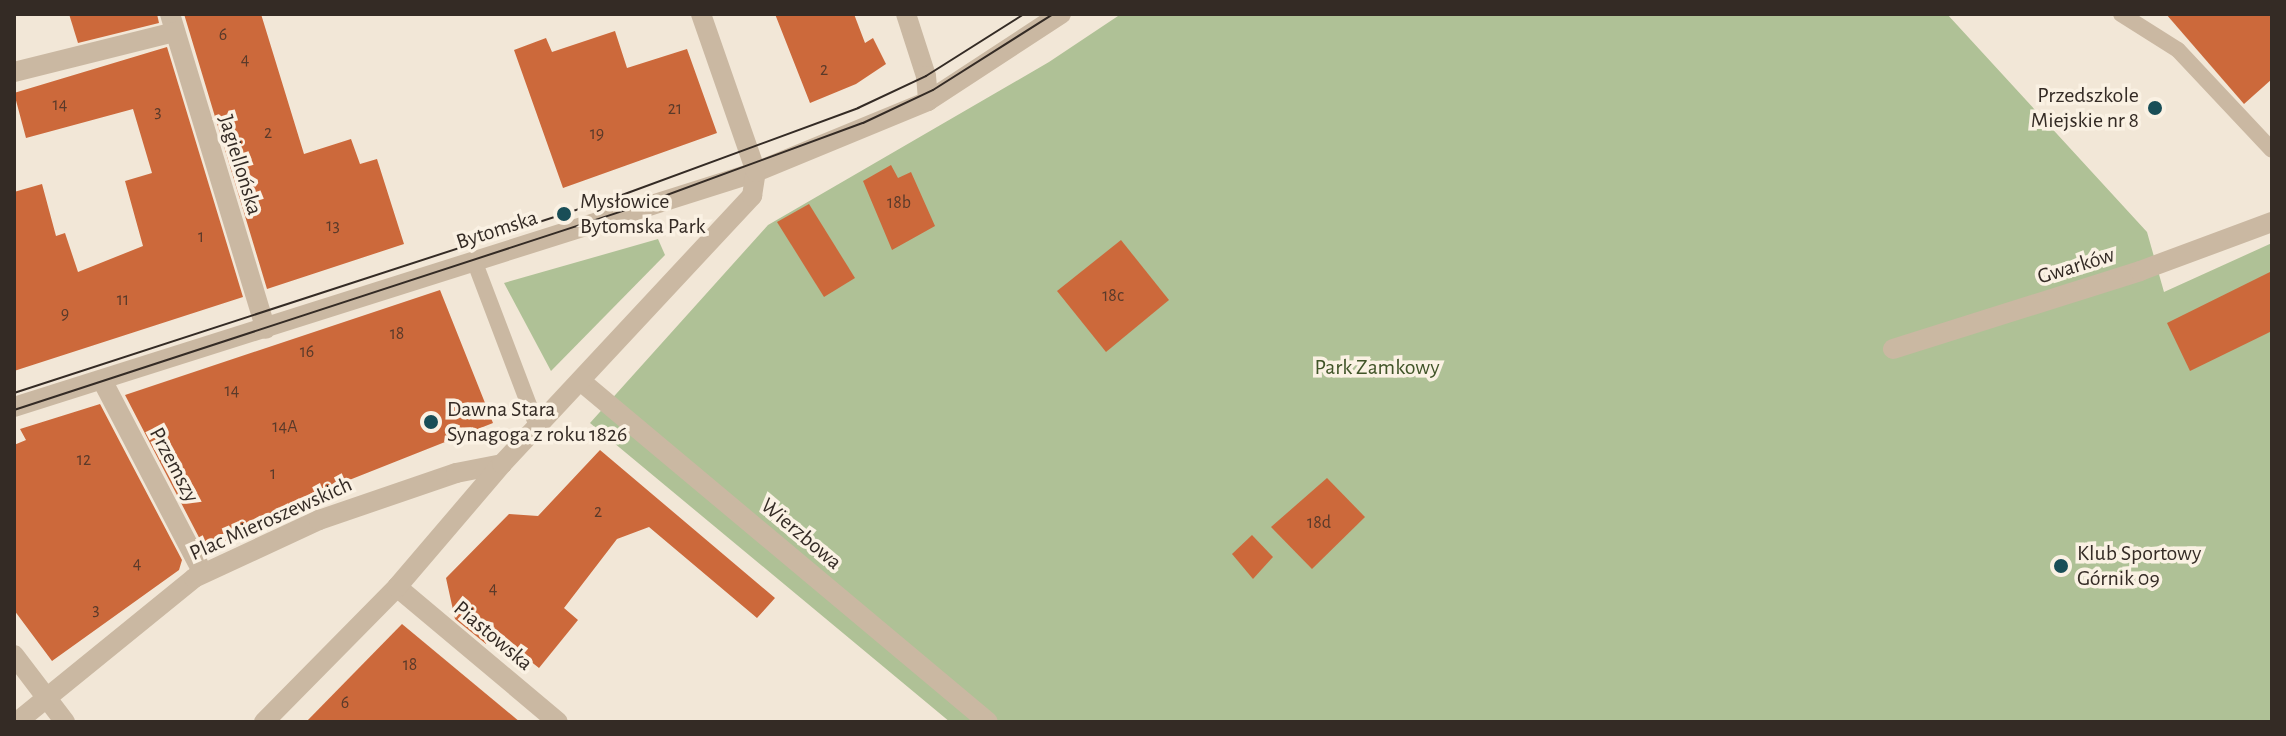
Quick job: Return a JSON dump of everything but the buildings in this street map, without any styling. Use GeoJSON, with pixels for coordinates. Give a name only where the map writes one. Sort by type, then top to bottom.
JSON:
{"type":"FeatureCollection","features":[{"type":"Feature","properties":{"kind":"street"},"geometry":{"type":"LineString","coordinates":[[264,722],[397,587],[502,464],[583,383],[746,205],[757,185],[756,172],[701,14]]}},
{"type":"Feature","properties":{"kind":"street"},"geometry":{"type":"LineString","coordinates":[[906,14],[926,76],[928,101]]}},
{"type":"Feature","properties":{"kind":"street","name":"Bytomska"},"geometry":{"type":"LineString","coordinates":[[14,407],[756,172],[928,101],[1061,14]]}},
{"type":"Feature","properties":{"kind":"street"},"geometry":{"type":"LineString","coordinates":[[14,72],[172,23]]}},
{"type":"Feature","properties":{"kind":"street","name":"Jagiellońska"},"geometry":{"type":"LineString","coordinates":[[172,23],[266,329]]}},
{"type":"Feature","properties":{"kind":"street","name":"Gwarków"},"geometry":{"type":"LineString","coordinates":[[1893,349],[2140,271],[2272,222]]}},
{"type":"Feature","properties":{"kind":"street","name":"Przemszy"},"geometry":{"type":"LineString","coordinates":[[102,380],[203,573]]}},
{"type":"Feature","properties":{"kind":"street","name":"Wierzbowa"},"geometry":{"type":"LineString","coordinates":[[583,383],[988,722]]}},
{"type":"Feature","properties":{"kind":"street","name":"Plac Mieroszewskich"},"geometry":{"type":"LineString","coordinates":[[17,722],[203,573],[319,520],[456,473],[502,464]]}},
{"type":"Feature","properties":{"kind":"street","name":"Piastowska"},"geometry":{"type":"LineString","coordinates":[[397,587],[558,722]]}},
{"type":"Feature","properties":{"kind":"street"},"geometry":{"type":"LineString","coordinates":[[14,655],[65,722]]}},
{"type":"Feature","properties":{"kind":"lane"},"geometry":{"type":"LineString","coordinates":[[2121,14],[2178,50],[2272,150]]}},
{"type":"Feature","properties":{"kind":"lane"},"geometry":{"type":"LineString","coordinates":[[475,263],[537,426]]}},
{"type":"Feature","properties":{"kind":"green space","name":"Park Zamkowy"},"geometry":{"type":"Polygon","coordinates":[[[1121,14],[1947,14],[2147,232],[2164,292],[2272,243],[2272,722],[950,722],[590,423],[768,225],[1049,62],[1121,14]]]}},
{"type":"Feature","properties":{"kind":"green space"},"geometry":{"type":"Polygon","coordinates":[[[658,239],[665,255],[551,371],[504,283],[658,239]]]}},
{"type":"Feature","properties":{"kind":"tram line"},"geometry":{"type":"LineString","coordinates":[[14,393],[622,195],[858,108],[926,76],[1024,14]]}},
{"type":"Feature","properties":{"kind":"tram line"},"geometry":{"type":"LineString","coordinates":[[14,410],[626,210],[863,123],[933,90],[1053,14]]}},
{"type":"Feature","properties":{"kind":"place","name":"Przedszkole Miejskie nr 8"},"geometry":{"type":"Point","coordinates":[2155,108]}},
{"type":"Feature","properties":{"kind":"place","name":"Mysłowice Bytomska Park"},"geometry":{"type":"Point","coordinates":[564,214]}},
{"type":"Feature","properties":{"kind":"place","name":"Dawna Stara Synagoga z roku 1826"},"geometry":{"type":"Point","coordinates":[431,422]}},
{"type":"Feature","properties":{"kind":"place","name":"Klub Sportowy Górnik 09"},"geometry":{"type":"Point","coordinates":[2061,566]}}]}
